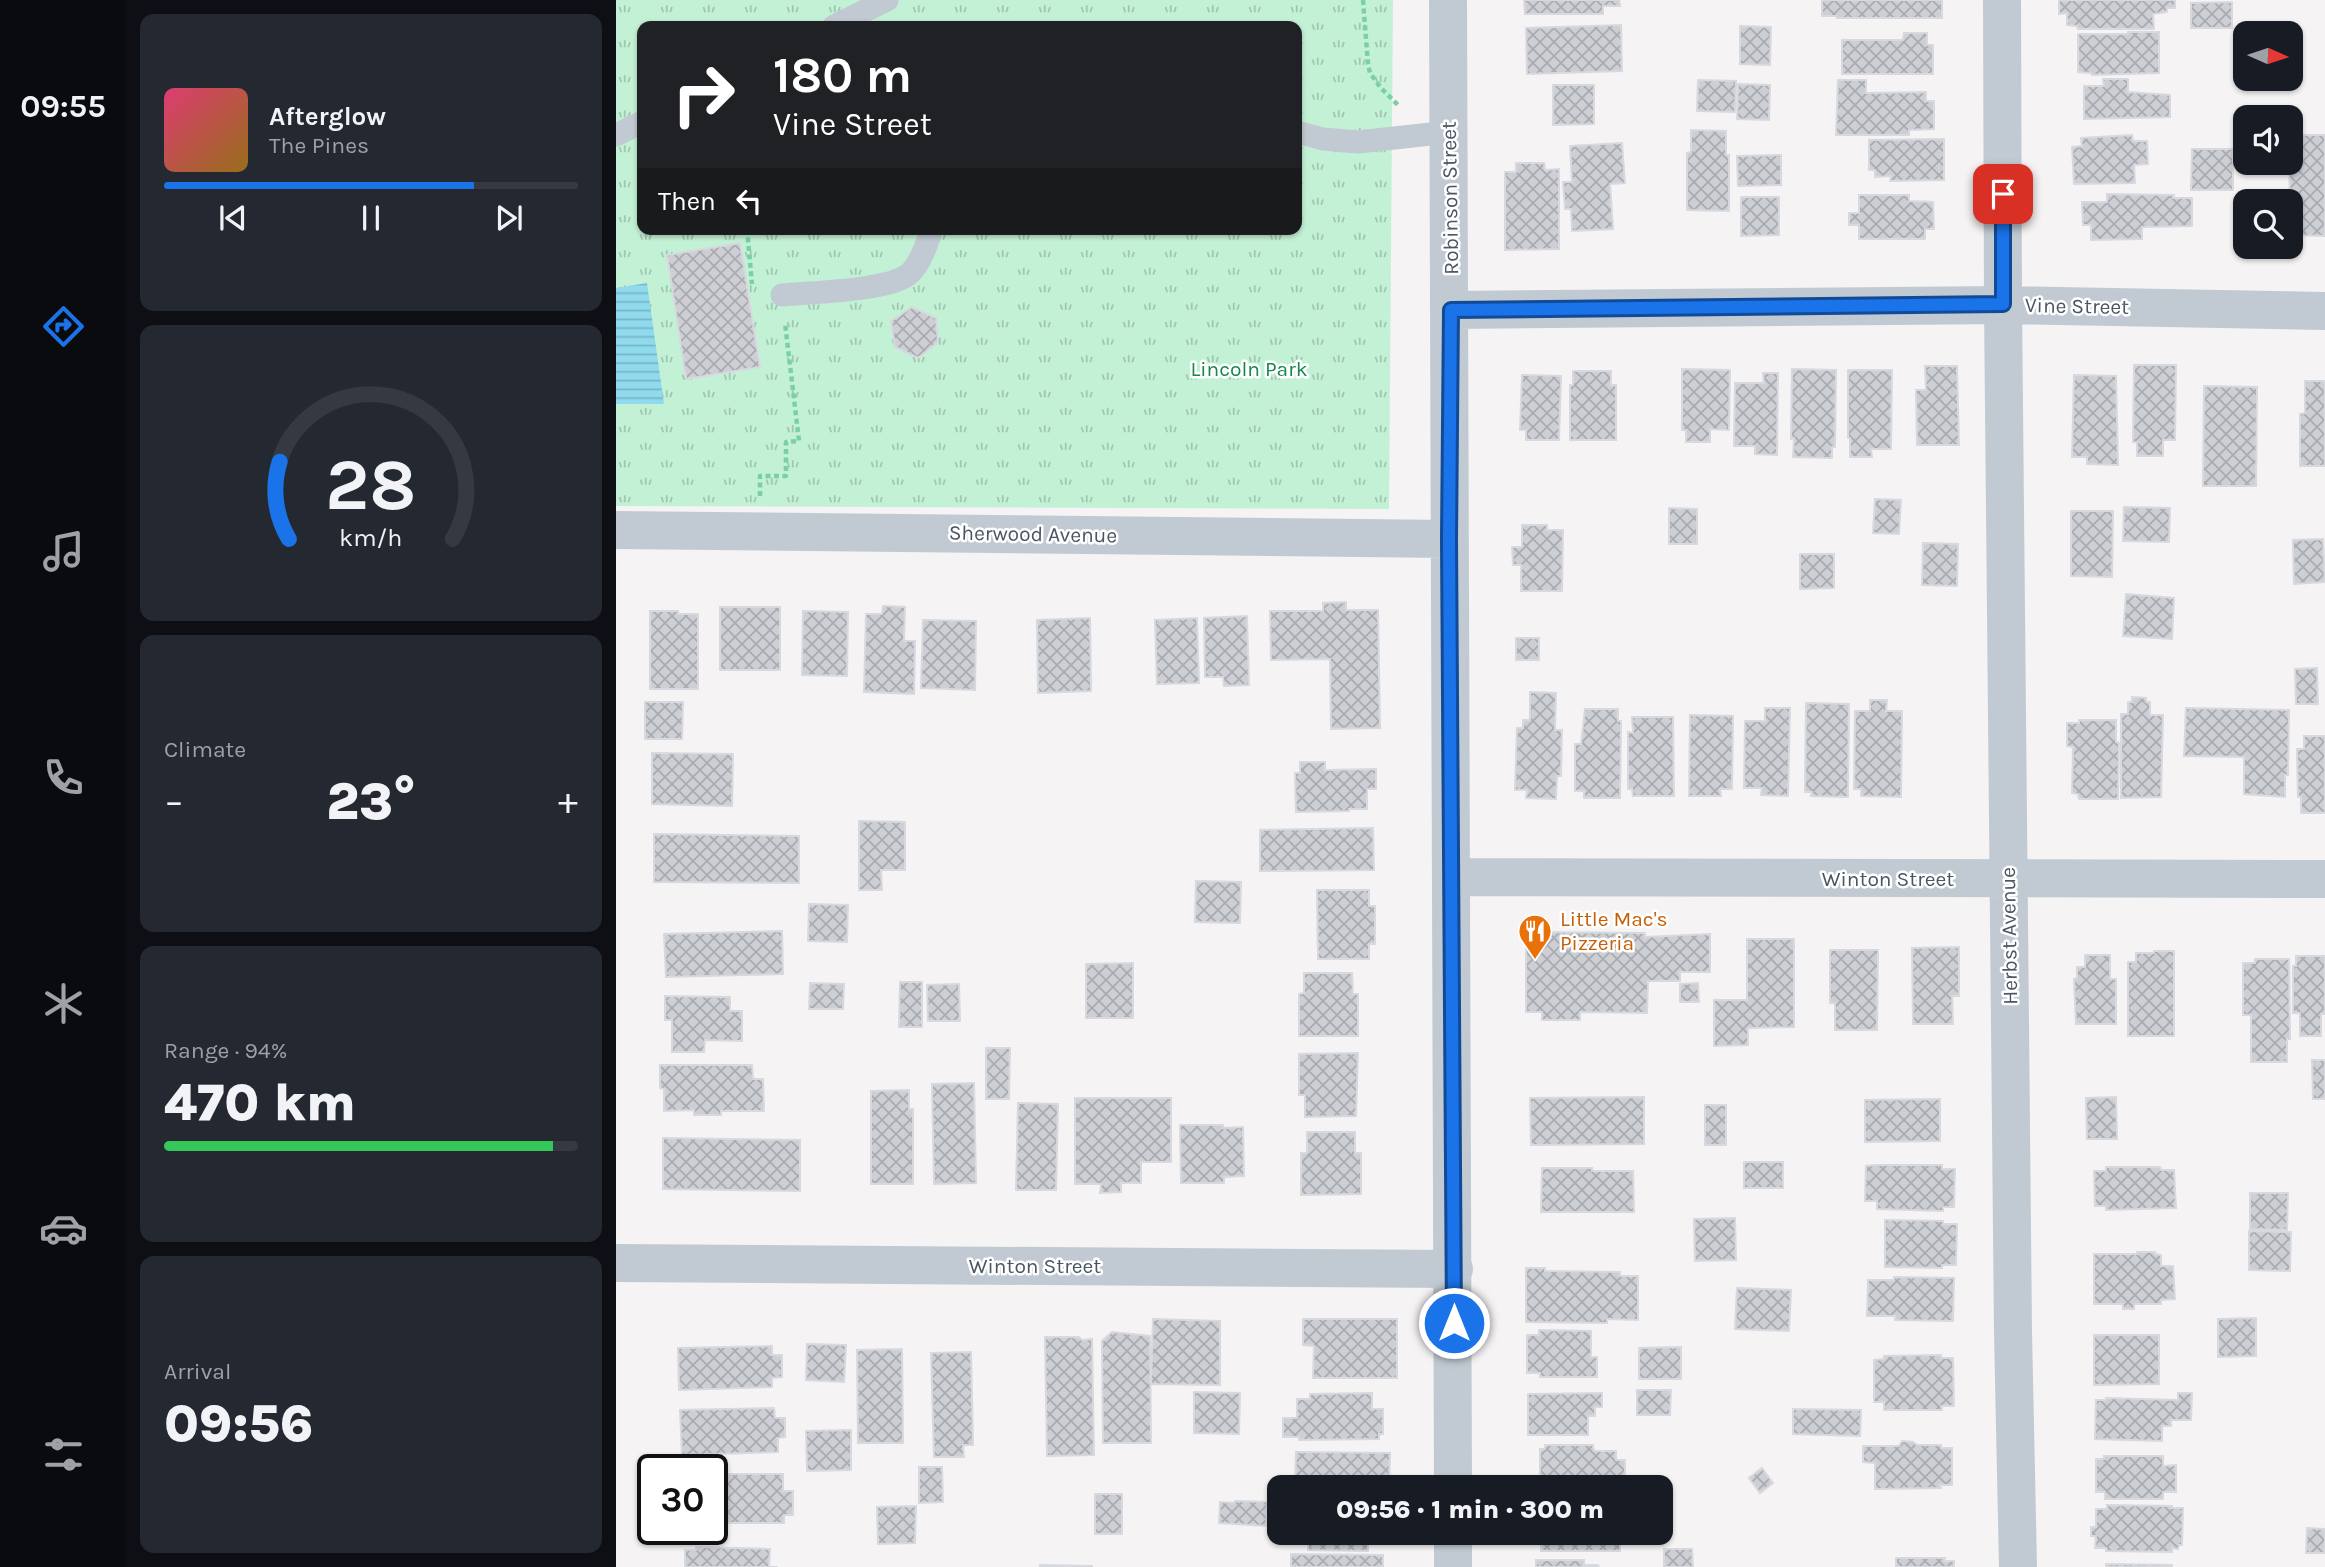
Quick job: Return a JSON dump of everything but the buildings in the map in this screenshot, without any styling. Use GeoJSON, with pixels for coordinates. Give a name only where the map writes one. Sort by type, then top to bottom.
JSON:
{"type":"FeatureCollection","features":[{"type":"Feature","properties":{"kind":"street","name":"Robinson Street"},"geometry":{"type":"LineString","coordinates":[[1448,0],[1453,1475]]}},
{"type":"Feature","properties":{"kind":"street","name":"Herbst Avenue"},"geometry":{"type":"LineString","coordinates":[[2002,0],[2013,1332],[2018,1567]]}},
{"type":"Feature","properties":{"kind":"street","name":"Vine Street"},"geometry":{"type":"LineString","coordinates":[[1451,310],[2003,304],[2325,311]]}},
{"type":"Feature","properties":{"kind":"street","name":"Sherwood Avenue"},"geometry":{"type":"LineString","coordinates":[[616,530],[1449,539]]}},
{"type":"Feature","properties":{"kind":"street","name":"Winton Street"},"geometry":{"type":"LineString","coordinates":[[1451,877],[2325,879]]}},
{"type":"Feature","properties":{"kind":"street","name":"Winton Street"},"geometry":{"type":"LineString","coordinates":[[616,1263],[1454,1269]]}},
{"type":"Feature","properties":{"kind":"street"},"geometry":{"type":"LineString","coordinates":[[1452,1567],[1453,1545]]}},
{"type":"Feature","properties":{"kind":"lane"},"geometry":{"type":"LineString","coordinates":[[844,21],[887,0]]}},
{"type":"Feature","properties":{"kind":"lane"},"geometry":{"type":"LineString","coordinates":[[616,135],[637,124]]}},
{"type":"Feature","properties":{"kind":"lane"},"geometry":{"type":"LineString","coordinates":[[1302,133],[1323,139],[1358,142],[1449,132]]}},
{"type":"Feature","properties":{"kind":"lane"},"geometry":{"type":"LineString","coordinates":[[782,295],[880,286],[909,274],[930,235]]}},
{"type":"Feature","properties":{"kind":"path"},"geometry":{"type":"LineString","coordinates":[[1363,1],[1370,73],[1406,114]]}},
{"type":"Feature","properties":{"kind":"path"},"geometry":{"type":"LineString","coordinates":[[747,235],[748,243]]}},
{"type":"Feature","properties":{"kind":"path"},"geometry":{"type":"LineString","coordinates":[[759,503],[760,475],[786,476],[786,442],[799,441],[782,295]]}},
{"type":"Feature","properties":{"kind":"green space","name":"Lincoln Park"},"geometry":{"type":"Polygon","coordinates":[[[616,0],[1393,0],[1389,509],[616,506],[616,0]]]}},
{"type":"Feature","properties":{"kind":"water"},"geometry":{"type":"Polygon","coordinates":[[[647,283],[664,404],[616,404],[616,288],[647,283]]]}},
{"type":"Feature","properties":{"kind":"place","name":"Little Mac's Pizzeria"},"geometry":{"type":"Point","coordinates":[1535,961]}},
{"type":"Feature","properties":{"kind":"route"},"geometry":{"type":"LineString","coordinates":[[1454,1323],[1449,539],[1451,310],[2003,304],[2003,194]]}}]}
